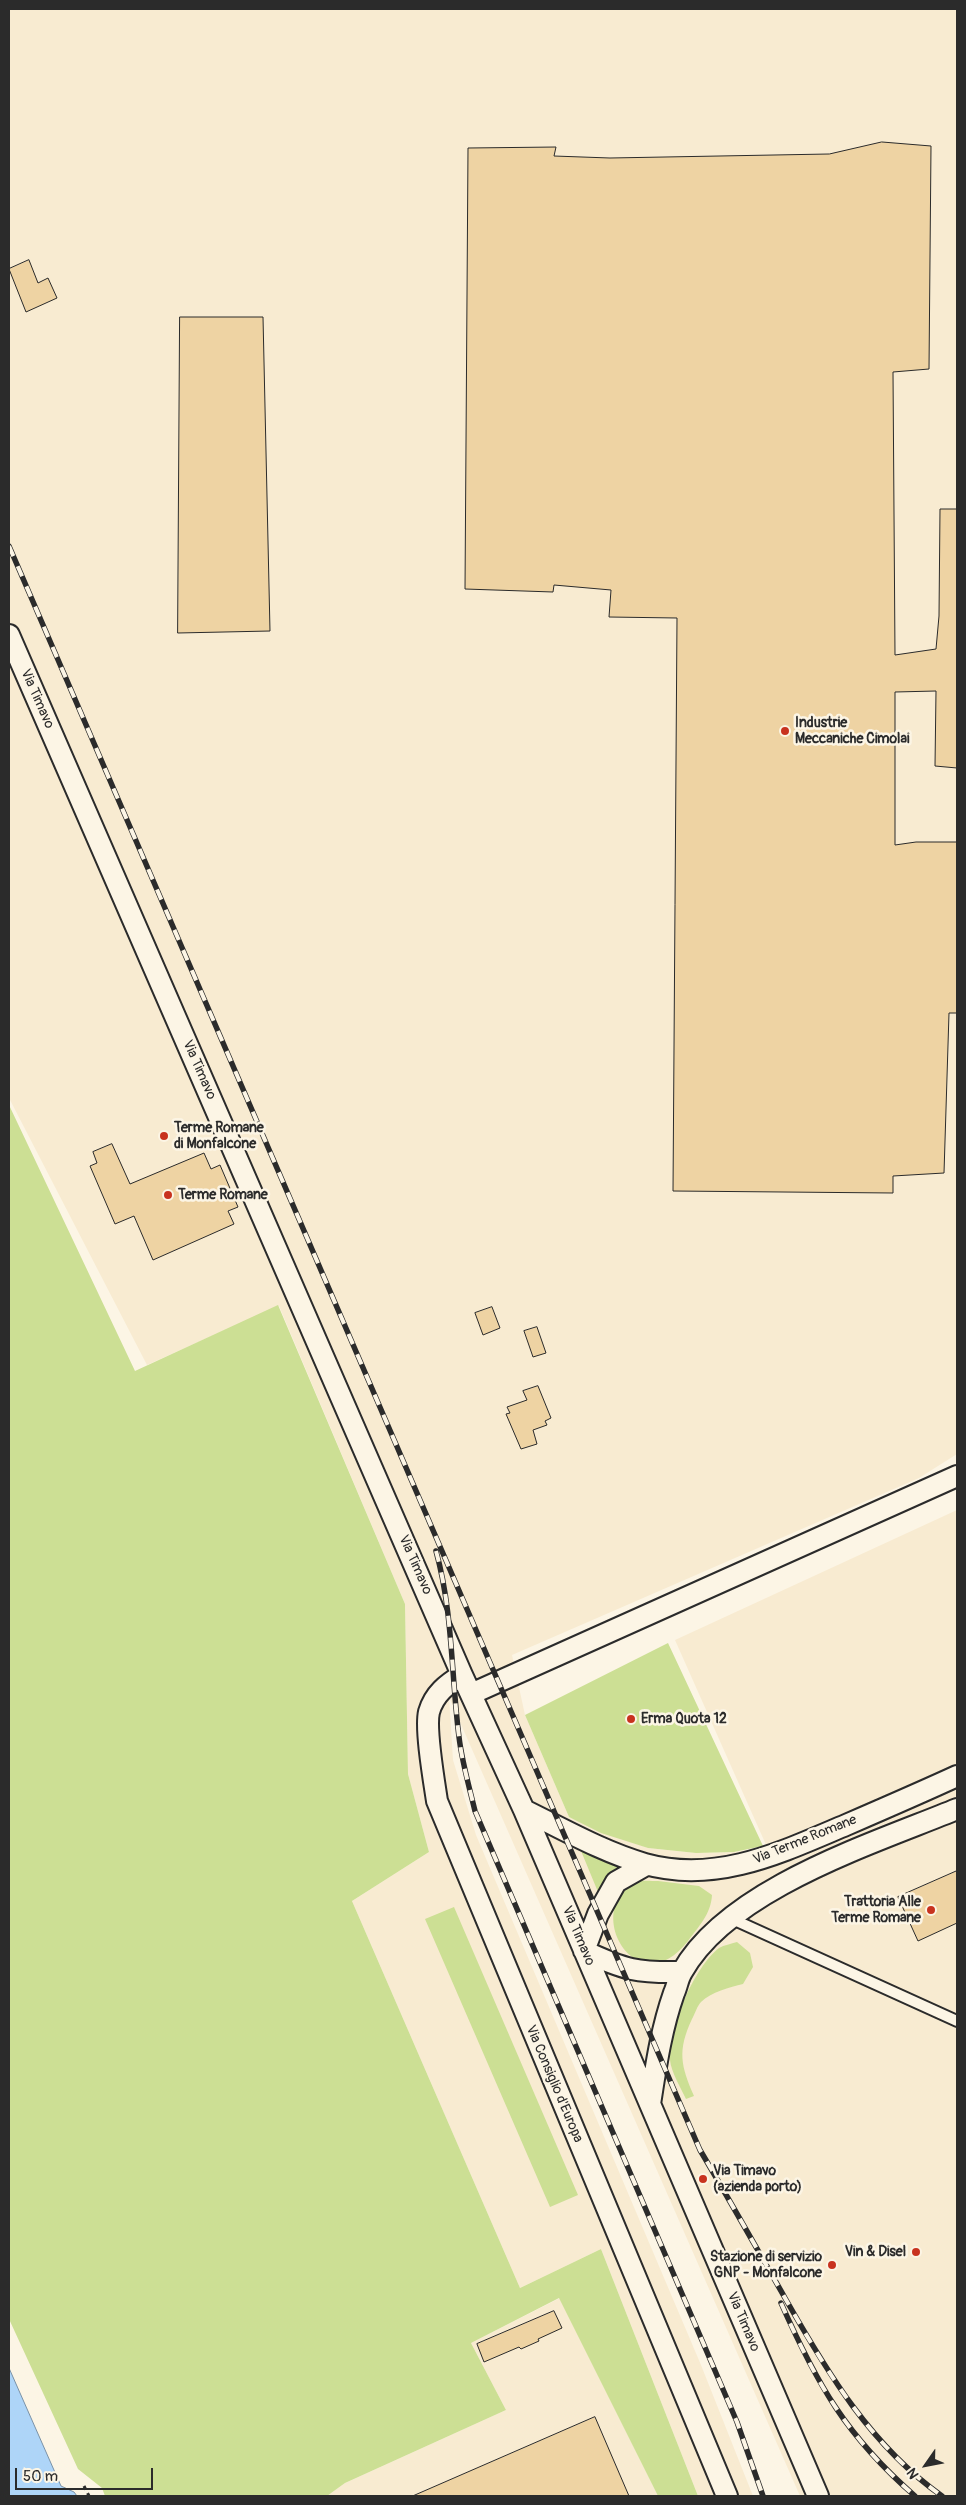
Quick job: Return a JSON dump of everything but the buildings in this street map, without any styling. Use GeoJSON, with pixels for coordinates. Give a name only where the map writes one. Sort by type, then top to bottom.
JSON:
{"type":"FeatureCollection","features":[{"type":"Feature","properties":{"kind":"street","name":"Via Timavo"},"geometry":{"type":"LineString","coordinates":[[9,634],[470,1694],[524,1810],[818,2496]]}},
{"type":"Feature","properties":{"kind":"street"},"geometry":{"type":"LineString","coordinates":[[470,1694],[957,1476]]}},
{"type":"Feature","properties":{"kind":"street","name":"Via Consiglio d'Europa"},"geometry":{"type":"LineString","coordinates":[[462,1675],[445,1686],[435,1698],[429,1713],[432,1767],[437,1801],[727,2496]]}},
{"type":"Feature","properties":{"kind":"street","name":"Via Terme Romane"},"geometry":{"type":"LineString","coordinates":[[524,1810],[584,1839],[646,1865],[700,1871],[738,1866],[774,1856],[957,1776]]}},
{"type":"Feature","properties":{"kind":"street"},"geometry":{"type":"LineString","coordinates":[[650,2104],[663,2025],[682,1972],[716,1928],[768,1892],[830,1862],[957,1809]]}},
{"type":"Feature","properties":{"kind":"street"},"geometry":{"type":"LineString","coordinates":[[646,1865],[616,1882],[598,1914],[584,1952],[628,1970],[645,1973],[682,1972]]}},
{"type":"Feature","properties":{"kind":"lane"},"geometry":{"type":"LineString","coordinates":[[730,1918],[957,2022]]}},
{"type":"Feature","properties":{"kind":"path"},"geometry":{"type":"LineString","coordinates":[[84,2486],[89,2496]]}},
{"type":"Feature","properties":{"kind":"shaded area"},"geometry":{"type":"Polygon","coordinates":[[[9,9],[957,9],[957,1454],[919,1478],[512,1655],[525,1715],[569,1817],[648,1848],[696,1853],[734,1852],[767,1847],[675,1640],[957,1510],[957,2496],[800,2496],[449,1697],[453,1760],[476,1835],[701,2365],[753,2496],[698,2496],[601,2249],[520,2288],[352,1901],[429,1852],[408,1774],[405,1604],[279,1306],[147,1365],[9,1098],[9,9]]]}},
{"type":"Feature","properties":{"kind":"shaded area"},"geometry":{"type":"Polygon","coordinates":[[[560,2298],[658,2496],[327,2496],[345,2483],[506,2410],[471,2343],[560,2298]]]}},
{"type":"Feature","properties":{"kind":"green space"},"geometry":{"type":"Polygon","coordinates":[[[9,1105],[135,1371],[278,1305],[405,1604],[408,1774],[429,1852],[352,1901],[520,2288],[601,2249],[698,2496],[658,2496],[559,2298],[471,2343],[506,2410],[345,2483],[327,2496],[105,2496],[102,2488],[78,2469],[9,2319],[9,1105]]]}},
{"type":"Feature","properties":{"kind":"green space"},"geometry":{"type":"Polygon","coordinates":[[[668,1643],[763,1846],[734,1852],[696,1853],[648,1848],[601,1833],[569,1817],[525,1715],[668,1643]]]}},
{"type":"Feature","properties":{"kind":"green space"},"geometry":{"type":"Polygon","coordinates":[[[579,1846],[624,1864],[609,1875],[598,1892],[579,1846]]]}},
{"type":"Feature","properties":{"kind":"green space"},"geometry":{"type":"Polygon","coordinates":[[[658,1881],[699,1886],[712,1895],[707,1914],[688,1941],[670,1958],[653,1964],[638,1960],[625,1950],[617,1936],[613,1919],[616,1903],[626,1889],[635,1882],[658,1881]]]}},
{"type":"Feature","properties":{"kind":"green space"},"geometry":{"type":"Polygon","coordinates":[[[454,1907],[578,2195],[550,2207],[425,1919],[454,1907]]]}},
{"type":"Feature","properties":{"kind":"green space"},"geometry":{"type":"Polygon","coordinates":[[[737,1942],[750,1953],[753,1967],[743,1984],[710,1995],[697,2008],[684,2040],[682,2058],[686,2076],[694,2096],[686,2099],[674,2075],[670,2060],[670,2047],[678,2016],[692,1983],[710,1957],[719,1948],[737,1942]]]}},
{"type":"Feature","properties":{"kind":"water"},"geometry":{"type":"Polygon","coordinates":[[[9,2368],[61,2486],[74,2492],[77,2496],[9,2496],[9,2368]]]}},
{"type":"Feature","properties":{"kind":"railway"},"geometry":{"type":"LineString","coordinates":[[9,546],[700,2150],[834,2380],[872,2431],[893,2454],[942,2496]]}},
{"type":"Feature","properties":{"kind":"railway"},"geometry":{"type":"LineString","coordinates":[[436,1551],[442,1574],[449,1620],[460,1746],[475,1811],[737,2422],[763,2496]]}},
{"type":"Feature","properties":{"kind":"railway"},"geometry":{"type":"LineString","coordinates":[[781,2303],[807,2359],[836,2407],[870,2452],[915,2496]]}},
{"type":"Feature","properties":{"kind":"place","name":"Industrie Meccaniche Cimolai"},"geometry":{"type":"Point","coordinates":[785,731]}},
{"type":"Feature","properties":{"kind":"place","name":"Terme Romane di Monfalcone"},"geometry":{"type":"Point","coordinates":[164,1136]}},
{"type":"Feature","properties":{"kind":"place","name":"Terme Romane"},"geometry":{"type":"Point","coordinates":[168,1195]}},
{"type":"Feature","properties":{"kind":"place","name":"Erma Quota 12"},"geometry":{"type":"Point","coordinates":[631,1719]}},
{"type":"Feature","properties":{"kind":"place","name":"Trattoria Alle Terme Romane"},"geometry":{"type":"Point","coordinates":[931,1910]}},
{"type":"Feature","properties":{"kind":"place","name":"Via Timavo (azienda porto)"},"geometry":{"type":"Point","coordinates":[703,2179]}},
{"type":"Feature","properties":{"kind":"place","name":"Vin & Disel"},"geometry":{"type":"Point","coordinates":[916,2252]}},
{"type":"Feature","properties":{"kind":"place","name":"Stazione di servizio GNP - Monfalcone"},"geometry":{"type":"Point","coordinates":[832,2265]}}]}
